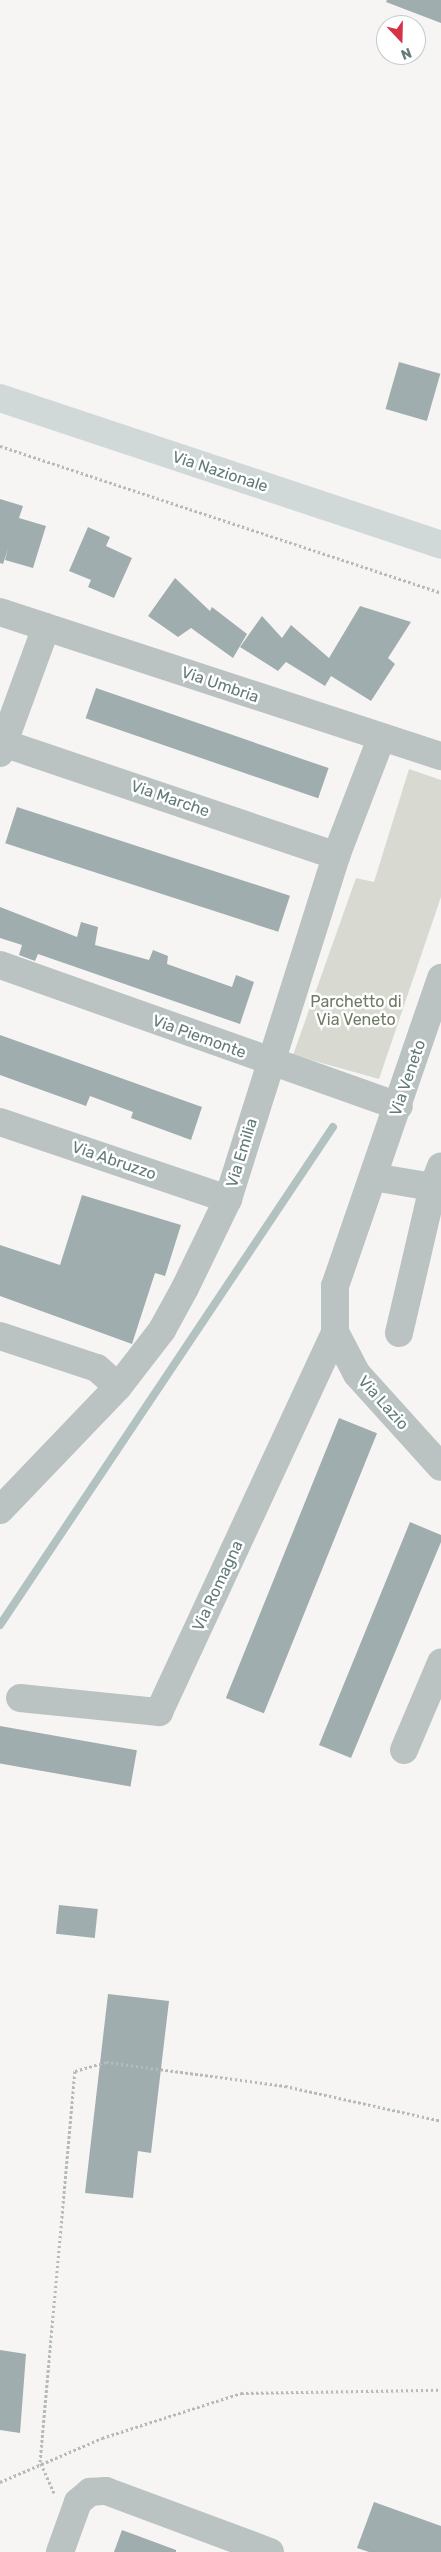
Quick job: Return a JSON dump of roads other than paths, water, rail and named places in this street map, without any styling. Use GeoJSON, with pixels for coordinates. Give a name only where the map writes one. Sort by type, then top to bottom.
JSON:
{"type":"FeatureCollection","features":[{"type":"Feature","properties":{"kind":"main road","name":"Via Nazionale"},"geometry":{"type":"LineString","coordinates":[[0,398],[441,545]]}},
{"type":"Feature","properties":{"kind":"street","name":"Via Umbria"},"geometry":{"type":"LineString","coordinates":[[0,612],[381,739],[441,756]]}},
{"type":"Feature","properties":{"kind":"street"},"geometry":{"type":"LineString","coordinates":[[2,748],[46,627]]}},
{"type":"Feature","properties":{"kind":"street","name":"Via Emilia"},"geometry":{"type":"LineString","coordinates":[[0,1510],[118,1387],[162,1330],[228,1200],[336,856],[381,739]]}},
{"type":"Feature","properties":{"kind":"street","name":"Via Marche"},"geometry":{"type":"LineString","coordinates":[[2,748],[336,856]]}},
{"type":"Feature","properties":{"kind":"street","name":"Via Piemonte"},"geometry":{"type":"LineString","coordinates":[[0,965],[270,1063],[399,1106]]}},
{"type":"Feature","properties":{"kind":"street","name":"Via Veneto"},"geometry":{"type":"LineString","coordinates":[[335,1332],[335,1286],[399,1106],[441,978]]}},
{"type":"Feature","properties":{"kind":"street","name":"Via Abruzzo"},"geometry":{"type":"LineString","coordinates":[[0,1122],[228,1200]]}},
{"type":"Feature","properties":{"kind":"street"},"geometry":{"type":"LineString","coordinates":[[373,1177],[437,1177],[399,1332]]}},
{"type":"Feature","properties":{"kind":"street","name":"Via Lazio"},"geometry":{"type":"LineString","coordinates":[[335,1332],[357,1374],[441,1467]]}},
{"type":"Feature","properties":{"kind":"street","name":"Via Romagna"},"geometry":{"type":"LineString","coordinates":[[20,1698],[160,1712],[335,1332]]}},
{"type":"Feature","properties":{"kind":"street"},"geometry":{"type":"LineString","coordinates":[[0,1336],[97,1368],[118,1387]]}},
{"type":"Feature","properties":{"kind":"street"},"geometry":{"type":"LineString","coordinates":[[404,1750],[441,1663]]}},
{"type":"Feature","properties":{"kind":"street"},"geometry":{"type":"LineString","coordinates":[[60,2552],[78,2502],[90,2492],[106,2491],[270,2552]]}},
{"type":"Feature","properties":{"kind":"waterway"},"geometry":{"type":"LineString","coordinates":[[0,1625],[333,1127]]}},
{"type":"Feature","properties":{"kind":"park label","name":"Parchetto di Via Veneto"},"geometry":{"type":"Point","coordinates":[356,1011]}}]}
